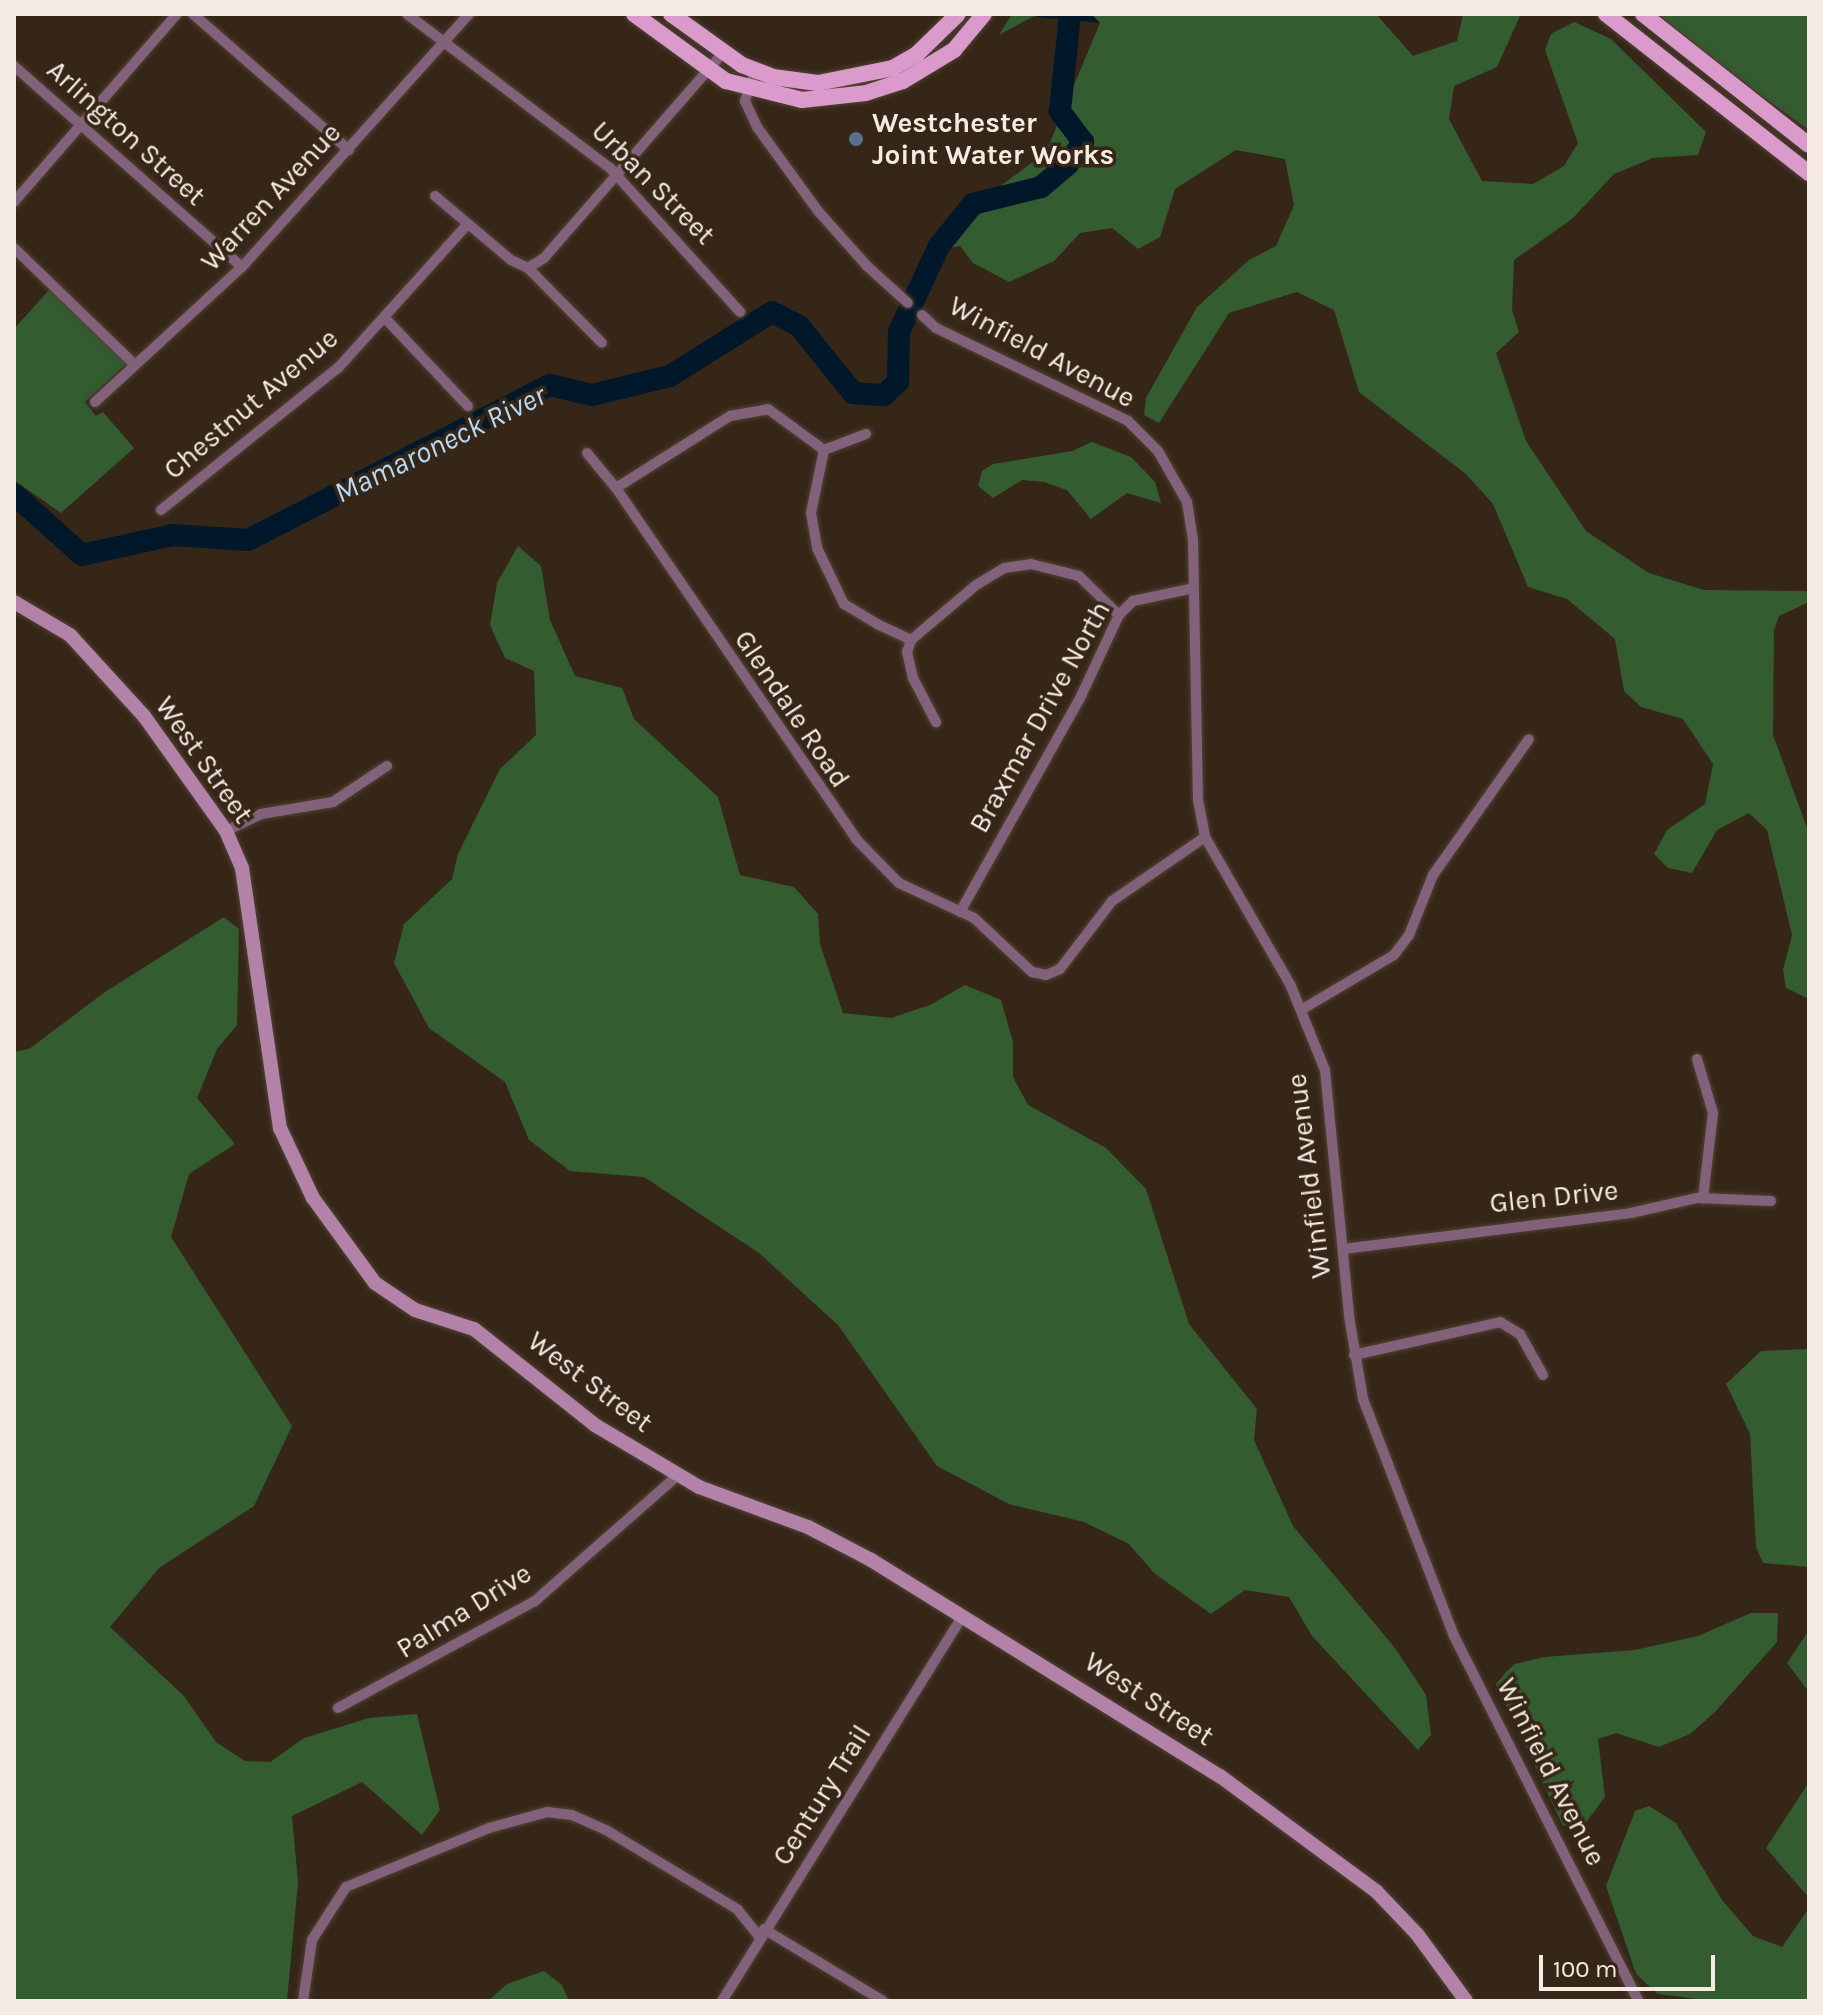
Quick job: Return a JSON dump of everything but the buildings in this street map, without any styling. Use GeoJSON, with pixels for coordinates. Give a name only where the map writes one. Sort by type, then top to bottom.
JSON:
{"type":"FeatureCollection","features":[{"type":"Feature","properties":{"kind":"main road"},"geometry":{"type":"LineString","coordinates":[[634,14],[708,70],[746,90],[802,100],[866,93],[903,81],[954,50],[984,14]]}},
{"type":"Feature","properties":{"kind":"main road"},"geometry":{"type":"LineString","coordinates":[[673,15],[723,53],[755,70],[818,83],[870,75],[917,54],[958,14]]}},
{"type":"Feature","properties":{"kind":"main road"},"geometry":{"type":"LineString","coordinates":[[1606,14],[1809,173]]}},
{"type":"Feature","properties":{"kind":"main road"},"geometry":{"type":"LineString","coordinates":[[1643,14],[1806,142]]}},
{"type":"Feature","properties":{"kind":"street"},"geometry":{"type":"LineString","coordinates":[[14,202],[177,14]]}},
{"type":"Feature","properties":{"kind":"street"},"geometry":{"type":"LineString","coordinates":[[193,14],[349,150]]}},
{"type":"Feature","properties":{"kind":"street","name":"Urban Street"},"geometry":{"type":"LineString","coordinates":[[407,14],[571,135],[617,175],[740,312]]}},
{"type":"Feature","properties":{"kind":"street","name":"Warren Avenue"},"geometry":{"type":"LineString","coordinates":[[95,402],[133,363],[242,267],[469,14]]}},
{"type":"Feature","properties":{"kind":"street"},"geometry":{"type":"LineString","coordinates":[[528,268],[544,258],[723,53]]}},
{"type":"Feature","properties":{"kind":"street","name":"Arlington Street"},"geometry":{"type":"LineString","coordinates":[[14,66],[242,267]]}},
{"type":"Feature","properties":{"kind":"street"},"geometry":{"type":"LineString","coordinates":[[746,90],[755,70]]}},
{"type":"Feature","properties":{"kind":"street","name":"Winfield Avenue"},"geometry":{"type":"LineString","coordinates":[[746,90],[757,127],[818,211],[867,266],[908,303]]}},
{"type":"Feature","properties":{"kind":"street"},"geometry":{"type":"LineString","coordinates":[[1789,157],[1806,142]]}},
{"type":"Feature","properties":{"kind":"street"},"geometry":{"type":"LineString","coordinates":[[435,196],[467,225],[528,268],[602,343]]}},
{"type":"Feature","properties":{"kind":"street","name":"Chestnut Avenue"},"geometry":{"type":"LineString","coordinates":[[161,510],[301,401],[385,318],[467,225]]}},
{"type":"Feature","properties":{"kind":"street"},"geometry":{"type":"LineString","coordinates":[[14,248],[133,363]]}},
{"type":"Feature","properties":{"kind":"street","name":"Winfield Avenue"},"geometry":{"type":"LineString","coordinates":[[922,315],[936,328],[1128,421],[1158,451],[1187,502],[1194,588],[1194,737],[1205,837],[1301,1010],[1325,1070],[1354,1355],[1363,1399],[1454,1636],[1638,2001]]}},
{"type":"Feature","properties":{"kind":"street"},"geometry":{"type":"LineString","coordinates":[[385,318],[468,406]]}},
{"type":"Feature","properties":{"kind":"street"},"geometry":{"type":"LineString","coordinates":[[616,488],[710,426],[751,409],[781,416],[824,450]]}},
{"type":"Feature","properties":{"kind":"street"},"geometry":{"type":"LineString","coordinates":[[824,450],[866,434]]}},
{"type":"Feature","properties":{"kind":"street"},"geometry":{"type":"LineString","coordinates":[[824,450],[811,513],[817,548],[844,604],[911,640]]}},
{"type":"Feature","properties":{"kind":"street","name":"Glendale Road"},"geometry":{"type":"LineString","coordinates":[[587,453],[616,488],[848,829],[899,883],[985,925],[1032,972],[1046,975],[1060,969],[1112,901],[1205,837]]}},
{"type":"Feature","properties":{"kind":"street"},"geometry":{"type":"LineString","coordinates":[[936,722],[913,678],[907,652],[911,640],[976,585],[1004,568],[1031,564],[1079,576],[1119,615]]}},
{"type":"Feature","properties":{"kind":"street","name":"Braxmar Drive North"},"geometry":{"type":"LineString","coordinates":[[960,912],[1081,696],[1119,615],[1133,601],[1194,588]]}},
{"type":"Feature","properties":{"kind":"street","name":"West Street"},"geometry":{"type":"LineString","coordinates":[[14,602],[49,619],[80,646],[144,716],[226,831],[242,868],[280,1128],[313,1198],[348,1250],[394,1299],[474,1329],[595,1425],[678,1475],[759,1512],[808,1527],[963,1615],[1220,1776],[1365,1882],[1417,1934],[1466,2001]]}},
{"type":"Feature","properties":{"kind":"street"},"geometry":{"type":"LineString","coordinates":[[1301,1010],[1394,955],[1409,935],[1433,875],[1529,739]]}},
{"type":"Feature","properties":{"kind":"street"},"geometry":{"type":"LineString","coordinates":[[226,831],[261,814],[333,802],[387,766]]}},
{"type":"Feature","properties":{"kind":"street"},"geometry":{"type":"LineString","coordinates":[[1697,1059],[1713,1113],[1703,1198]]}},
{"type":"Feature","properties":{"kind":"street","name":"Glen Drive"},"geometry":{"type":"LineString","coordinates":[[1343,1249],[1631,1213],[1703,1198],[1771,1201]]}},
{"type":"Feature","properties":{"kind":"street"},"geometry":{"type":"LineString","coordinates":[[1354,1355],[1500,1322],[1520,1334],[1543,1375]]}},
{"type":"Feature","properties":{"kind":"street","name":"Palma Drive"},"geometry":{"type":"LineString","coordinates":[[338,1708],[535,1601],[678,1475]]}},
{"type":"Feature","properties":{"kind":"street","name":"Century Trail"},"geometry":{"type":"LineString","coordinates":[[722,2001],[963,1615]]}},
{"type":"Feature","properties":{"kind":"street"},"geometry":{"type":"LineString","coordinates":[[303,2001],[312,1940],[346,1887],[529,1815],[572,1815],[606,1830],[746,1916],[764,1935],[883,2001]]}},
{"type":"Feature","properties":{"kind":"green space"},"geometry":{"type":"Polygon","coordinates":[[[1012,14],[1038,14],[999,35],[1012,14]]]}},
{"type":"Feature","properties":{"kind":"green space"},"geometry":{"type":"Polygon","coordinates":[[[1091,14],[1376,14],[1413,56],[1457,41],[1463,14],[1521,14],[1497,67],[1454,86],[1449,119],[1482,181],[1533,184],[1564,166],[1578,143],[1545,50],[1551,34],[1574,22],[1611,39],[1706,132],[1698,155],[1653,158],[1614,174],[1572,219],[1514,260],[1512,310],[1519,332],[1496,353],[1526,441],[1586,531],[1649,573],[1704,590],[1809,591],[1809,602],[1779,616],[1774,630],[1773,735],[1809,833],[1809,999],[1786,988],[1783,970],[1792,935],[1767,830],[1749,813],[1717,830],[1692,873],[1668,868],[1654,854],[1667,830],[1705,804],[1713,764],[1683,719],[1641,707],[1624,691],[1615,639],[1567,599],[1528,587],[1493,504],[1466,474],[1359,392],[1334,310],[1297,292],[1229,313],[1159,423],[1144,415],[1146,398],[1197,307],[1249,260],[1276,246],[1294,205],[1285,159],[1236,150],[1175,189],[1160,237],[1138,249],[1112,228],[1080,233],[1054,261],[1009,282],[973,263],[960,246],[927,252],[931,238],[1046,152],[1100,23],[1091,14]]]}},
{"type":"Feature","properties":{"kind":"green space"},"geometry":{"type":"Polygon","coordinates":[[[1657,14],[1809,14],[1809,130],[1762,96],[1657,14]]]}},
{"type":"Feature","properties":{"kind":"green space"},"geometry":{"type":"Polygon","coordinates":[[[50,289],[127,363],[85,402],[96,416],[103,412],[134,448],[61,513],[14,480],[14,329],[50,289]]]}},
{"type":"Feature","properties":{"kind":"green space"},"geometry":{"type":"Polygon","coordinates":[[[1092,442],[1131,457],[1155,482],[1161,503],[1127,493],[1091,519],[1067,490],[1044,482],[1022,480],[993,498],[978,486],[982,471],[993,464],[1072,451],[1092,442]]]}},
{"type":"Feature","properties":{"kind":"green space"},"geometry":{"type":"Polygon","coordinates":[[[518,546],[541,566],[550,620],[575,676],[622,688],[634,719],[718,797],[740,875],[794,887],[818,914],[820,944],[843,1013],[891,1018],[930,1005],[965,985],[1001,1000],[1013,1042],[1013,1077],[1028,1105],[1106,1148],[1146,1189],[1189,1324],[1257,1409],[1254,1440],[1293,1526],[1395,1648],[1426,1695],[1431,1735],[1418,1750],[1312,1636],[1289,1597],[1245,1590],[1211,1614],[1154,1573],[1129,1544],[1084,1522],[1009,1504],[937,1466],[838,1325],[759,1253],[644,1177],[570,1171],[529,1140],[505,1082],[429,1028],[394,963],[404,924],[452,879],[458,854],[500,769],[536,735],[534,671],[505,658],[490,625],[497,583],[518,546]]]}},
{"type":"Feature","properties":{"kind":"green space"},"geometry":{"type":"Polygon","coordinates":[[[224,917],[239,929],[237,1025],[217,1049],[197,1098],[235,1144],[189,1174],[171,1237],[292,1426],[254,1506],[159,1568],[110,1627],[184,1696],[216,1742],[245,1761],[270,1762],[304,1738],[369,1718],[417,1714],[440,1810],[422,1835],[362,1782],[292,1816],[298,1882],[287,2001],[14,2001],[14,1052],[29,1049],[105,992],[224,917]]]}},
{"type":"Feature","properties":{"kind":"green space"},"geometry":{"type":"Polygon","coordinates":[[[1809,1349],[1809,1567],[1763,1563],[1756,1547],[1750,1434],[1726,1384],[1761,1351],[1809,1349]]]}},
{"type":"Feature","properties":{"kind":"green space"},"geometry":{"type":"Polygon","coordinates":[[[1751,1613],[1778,1613],[1777,1642],[1715,1712],[1690,1734],[1659,1747],[1616,1733],[1598,1739],[1605,1797],[1584,1825],[1563,1826],[1496,1684],[1507,1671],[1515,1664],[1544,1657],[1635,1650],[1698,1636],[1751,1613]]]}},
{"type":"Feature","properties":{"kind":"green space"},"geometry":{"type":"Polygon","coordinates":[[[1809,1630],[1809,1692],[1787,1663],[1809,1630]]]}},
{"type":"Feature","properties":{"kind":"green space"},"geometry":{"type":"Polygon","coordinates":[[[1809,1782],[1809,1898],[1766,1848],[1809,1782]]]}},
{"type":"Feature","properties":{"kind":"green space"},"geometry":{"type":"Polygon","coordinates":[[[1649,1806],[1676,1823],[1722,1900],[1753,1936],[1782,1947],[1809,1908],[1809,2001],[1715,2001],[1658,1994],[1636,1974],[1606,1886],[1635,1811],[1649,1806]]]}},
{"type":"Feature","properties":{"kind":"green space"},"geometry":{"type":"Polygon","coordinates":[[[544,1971],[562,1985],[569,2001],[488,2001],[507,1984],[544,1971]]]}},
{"type":"Feature","properties":{"kind":"water"},"geometry":{"type":"Polygon","coordinates":[[[1038,14],[1091,14],[1100,23],[1037,17],[1038,14]]]}},
{"type":"Feature","properties":{"kind":"waterway","name":"Mamaroneck River"},"geometry":{"type":"LineString","coordinates":[[14,494],[82,555],[173,535],[248,540],[550,385],[592,395],[670,376],[772,312],[799,326],[853,393],[884,395],[898,382],[899,332],[939,246],[973,204],[1041,187],[1068,164],[1083,142],[1060,111],[1070,14]]}},
{"type":"Feature","properties":{"kind":"place","name":"Westchester Joint Water Works"},"geometry":{"type":"Point","coordinates":[856,139]}}]}
